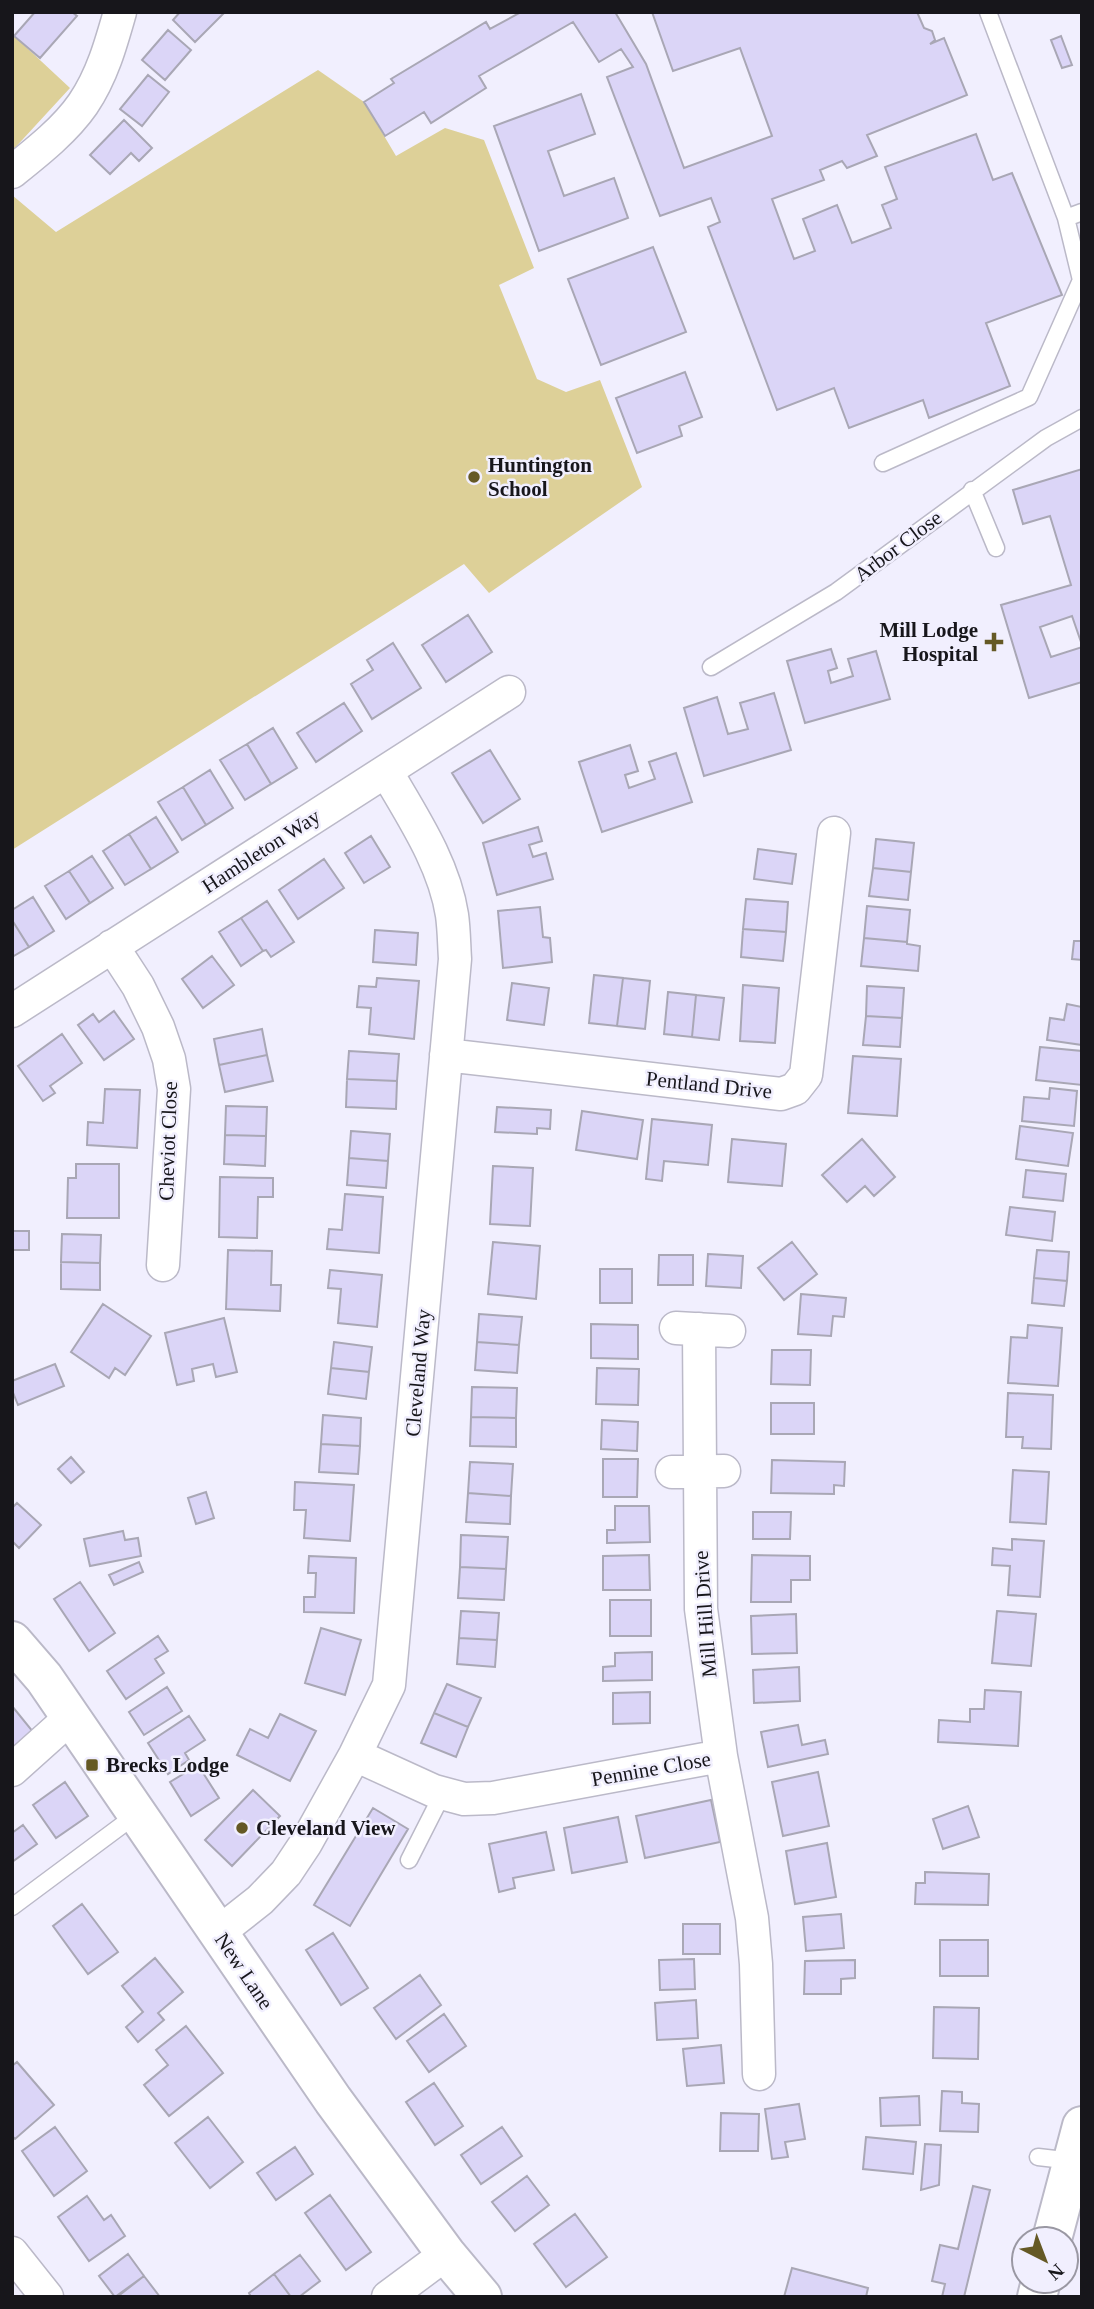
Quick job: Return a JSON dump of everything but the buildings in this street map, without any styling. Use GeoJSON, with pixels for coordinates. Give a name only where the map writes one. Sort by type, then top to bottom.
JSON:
{"type":"FeatureCollection","features":[{"type":"Feature","properties":{"kind":"street"},"geometry":{"type":"LineString","coordinates":[[12,172],[40,149],[82,105],[107,57],[120,12]]}},
{"type":"Feature","properties":{"kind":"street","name":"Hambleton Way"},"geometry":{"type":"LineString","coordinates":[[12,1011],[509,692]]}},
{"type":"Feature","properties":{"kind":"street","name":"Cleveland Way"},"geometry":{"type":"LineString","coordinates":[[218,1933],[260,1900],[286,1873],[306,1843],[355,1755],[389,1685],[456,959],[452,914],[441,878],[425,837],[386,771]]}},
{"type":"Feature","properties":{"kind":"street","name":"Pentland Drive"},"geometry":{"type":"LineString","coordinates":[[446,1055],[781,1094],[795,1089],[806,1075],[834,833]]}},
{"type":"Feature","properties":{"kind":"street","name":"Cheviot Close"},"geometry":{"type":"LineString","coordinates":[[112,947],[138,986],[158,1027],[169,1059],[174,1089],[163,1265]]}},
{"type":"Feature","properties":{"kind":"street","name":"Mill Hill Drive"},"geometry":{"type":"LineString","coordinates":[[701,1329],[701,1608],[721,1756]]}},
{"type":"Feature","properties":{"kind":"street","name":"New Lane"},"geometry":{"type":"LineString","coordinates":[[12,1641],[44,1678],[333,2099],[446,2254],[482,2297]]}},
{"type":"Feature","properties":{"kind":"street"},"geometry":{"type":"LineString","coordinates":[[12,1770],[70,1718]]}},
{"type":"Feature","properties":{"kind":"street","name":"Pennine Close"},"geometry":{"type":"LineString","coordinates":[[355,1755],[443,1793],[464,1798],[493,1798],[721,1756],[752,1919],[759,2074]]}},
{"type":"Feature","properties":{"kind":"street"},"geometry":{"type":"LineString","coordinates":[[1054,2225],[1064,2148]]}},
{"type":"Feature","properties":{"kind":"street"},"geometry":{"type":"LineString","coordinates":[[12,2253],[47,2297]]}},
{"type":"Feature","properties":{"kind":"street"},"geometry":{"type":"LineString","coordinates":[[388,2297],[446,2254]]}},
{"type":"Feature","properties":{"kind":"lane"},"geometry":{"type":"LineString","coordinates":[[883,463],[1029,397],[1081,280],[1074,215],[988,12]]}},
{"type":"Feature","properties":{"kind":"lane","name":"Arbor Close"},"geometry":{"type":"LineString","coordinates":[[711,667],[836,592],[972,490],[1046,438],[1082,418]]}},
{"type":"Feature","properties":{"kind":"lane"},"geometry":{"type":"LineString","coordinates":[[972,490],[996,548]]}},
{"type":"Feature","properties":{"kind":"lane"},"geometry":{"type":"LineString","coordinates":[[409,1860],[443,1793]]}},
{"type":"Feature","properties":{"kind":"lane"},"geometry":{"type":"LineString","coordinates":[[12,1907],[136,1814]]}},
{"type":"Feature","properties":{"kind":"shaded area"},"geometry":{"type":"Polygon","coordinates":[[[12,34],[70,88],[12,151],[12,34]]]}},
{"type":"Feature","properties":{"kind":"shaded area"},"geometry":{"type":"Polygon","coordinates":[[[318,70],[364,102],[396,156],[445,128],[484,140],[534,268],[499,285],[537,379],[566,392],[600,380],[642,487],[489,593],[464,564],[12,850],[12,195],[56,232],[318,70]]]}},
{"type":"Feature","properties":{"kind":"place","name":"Huntington School"},"geometry":{"type":"Point","coordinates":[474,477]}},
{"type":"Feature","properties":{"kind":"place","name":"Mill Lodge Hospital"},"geometry":{"type":"Point","coordinates":[994,642]}},
{"type":"Feature","properties":{"kind":"place","name":"Brecks Lodge"},"geometry":{"type":"Point","coordinates":[92,1765]}},
{"type":"Feature","properties":{"kind":"place","name":"Cleveland View"},"geometry":{"type":"Point","coordinates":[242,1828]}}]}
